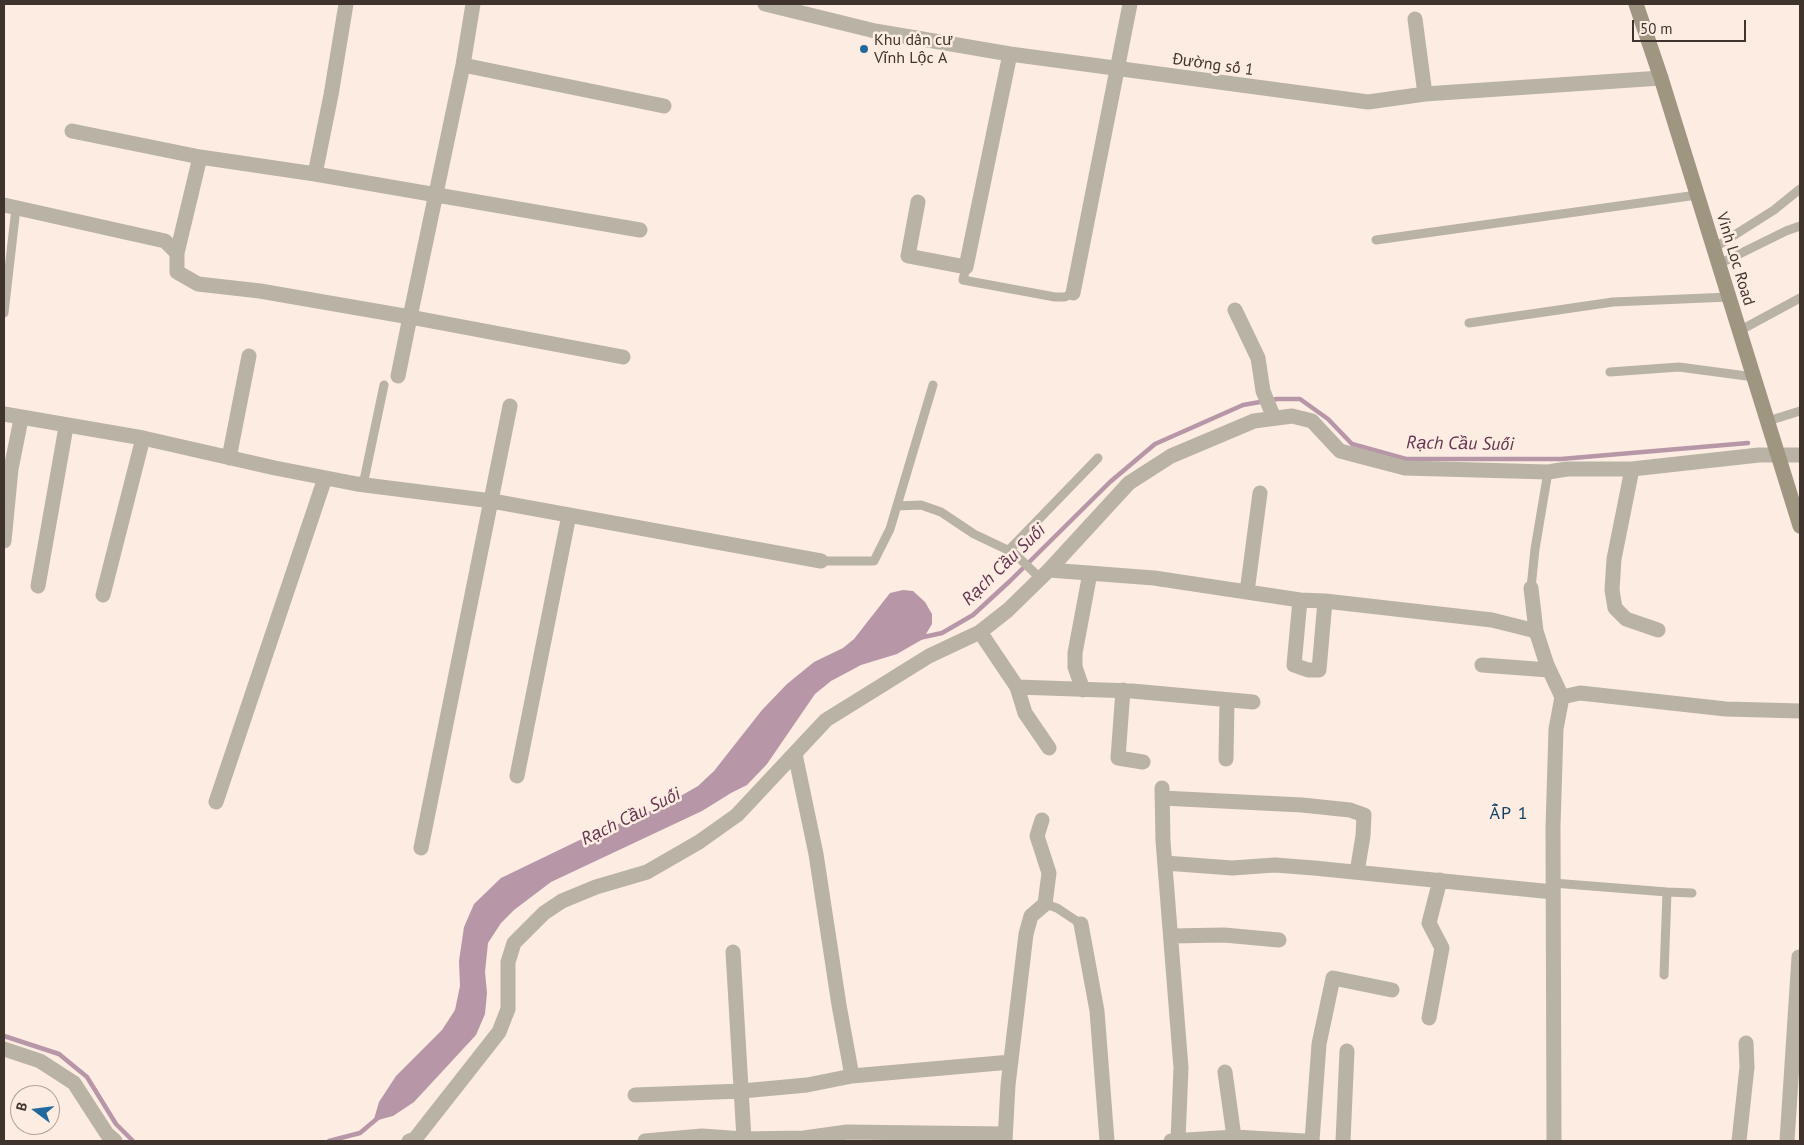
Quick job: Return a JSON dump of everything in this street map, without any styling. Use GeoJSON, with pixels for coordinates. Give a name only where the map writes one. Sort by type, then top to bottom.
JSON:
{"type":"FeatureCollection","features":[{"type":"Feature","properties":{"kind":"main road","name":"Vinh Loc Road"},"geometry":{"type":"LineString","coordinates":[[1636,4],[1661,78],[1800,526]]}},
{"type":"Feature","properties":{"kind":"street"},"geometry":{"type":"LineString","coordinates":[[315,174],[331,96],[346,4]]}},
{"type":"Feature","properties":{"kind":"street"},"geometry":{"type":"LineString","coordinates":[[398,376],[463,65],[473,4]]}},
{"type":"Feature","properties":{"kind":"street","name":"Đường số 1"},"geometry":{"type":"LineString","coordinates":[[765,4],[875,31],[1010,54],[1368,102],[1425,94],[1661,78]]}},
{"type":"Feature","properties":{"kind":"street"},"geometry":{"type":"LineString","coordinates":[[1073,293],[1130,4]]}},
{"type":"Feature","properties":{"kind":"street"},"geometry":{"type":"LineString","coordinates":[[1415,19],[1425,94]]}},
{"type":"Feature","properties":{"kind":"street"},"geometry":{"type":"LineString","coordinates":[[918,202],[908,256],[966,267],[1006,86],[1010,54]]}},
{"type":"Feature","properties":{"kind":"street"},"geometry":{"type":"LineString","coordinates":[[463,65],[664,106]]}},
{"type":"Feature","properties":{"kind":"street"},"geometry":{"type":"LineString","coordinates":[[72,131],[200,157],[315,174],[640,230]]}},
{"type":"Feature","properties":{"kind":"street"},"geometry":{"type":"LineString","coordinates":[[200,157],[177,253],[176,272],[198,284],[260,291],[623,357]]}},
{"type":"Feature","properties":{"kind":"street"},"geometry":{"type":"LineString","coordinates":[[10,207],[165,241],[177,253]]}},
{"type":"Feature","properties":{"kind":"street"},"geometry":{"type":"LineString","coordinates":[[1235,310],[1258,358],[1263,391],[1272,413]]}},
{"type":"Feature","properties":{"kind":"street"},"geometry":{"type":"LineString","coordinates":[[229,458],[249,356]]}},
{"type":"Feature","properties":{"kind":"street"},"geometry":{"type":"LineString","coordinates":[[421,848],[510,406]]}},
{"type":"Feature","properties":{"kind":"street"},"geometry":{"type":"LineString","coordinates":[[410,1141],[415,1139],[499,1032],[508,1009],[508,962],[514,943],[527,929],[562,901],[596,887],[647,872],[699,842],[736,815],[826,720],[929,656],[980,632],[1008,610],[1129,482],[1171,456],[1272,413],[1312,421],[1340,451],[1405,468],[1548,472],[1567,469],[1632,469],[1759,455],[1800,455]]}},
{"type":"Feature","properties":{"kind":"street"},"geometry":{"type":"LineString","coordinates":[[4,414],[22,419],[143,438],[324,478],[363,485],[492,501],[821,561]]}},
{"type":"Feature","properties":{"kind":"street"},"geometry":{"type":"LineString","coordinates":[[4,541],[11,469],[22,419]]}},
{"type":"Feature","properties":{"kind":"street"},"geometry":{"type":"LineString","coordinates":[[38,586],[66,426]]}},
{"type":"Feature","properties":{"kind":"street"},"geometry":{"type":"LineString","coordinates":[[103,595],[143,438]]}},
{"type":"Feature","properties":{"kind":"street"},"geometry":{"type":"LineString","coordinates":[[1632,469],[1614,558],[1612,590],[1615,608],[1626,619],[1658,630]]}},
{"type":"Feature","properties":{"kind":"street"},"geometry":{"type":"LineString","coordinates":[[216,802],[324,478]]}},
{"type":"Feature","properties":{"kind":"street"},"geometry":{"type":"LineString","coordinates":[[1247,592],[1260,493]]}},
{"type":"Feature","properties":{"kind":"street"},"geometry":{"type":"LineString","coordinates":[[517,776],[569,515]]}},
{"type":"Feature","properties":{"kind":"street"},"geometry":{"type":"LineString","coordinates":[[1041,573],[1090,573],[1154,578],[1300,600],[1325,601],[1492,620],[1536,631]]}},
{"type":"Feature","properties":{"kind":"street"},"geometry":{"type":"LineString","coordinates":[[1083,690],[1075,668],[1075,653],[1090,573]]}},
{"type":"Feature","properties":{"kind":"street"},"geometry":{"type":"LineString","coordinates":[[1531,588],[1536,631],[1549,670],[1562,697],[1556,729],[1554,1141]]}},
{"type":"Feature","properties":{"kind":"street"},"geometry":{"type":"LineString","coordinates":[[1300,600],[1294,665],[1308,670],[1319,670],[1325,601]]}},
{"type":"Feature","properties":{"kind":"street"},"geometry":{"type":"LineString","coordinates":[[980,632],[1018,687],[1026,713],[1048,748]]}},
{"type":"Feature","properties":{"kind":"street"},"geometry":{"type":"LineString","coordinates":[[1482,665],[1549,670]]}},
{"type":"Feature","properties":{"kind":"street"},"geometry":{"type":"LineString","coordinates":[[1018,687],[1123,690],[1253,702]]}},
{"type":"Feature","properties":{"kind":"street"},"geometry":{"type":"LineString","coordinates":[[1123,690],[1118,758],[1143,762]]}},
{"type":"Feature","properties":{"kind":"street"},"geometry":{"type":"LineString","coordinates":[[1562,697],[1580,693],[1726,709],[1800,711]]}},
{"type":"Feature","properties":{"kind":"street"},"geometry":{"type":"LineString","coordinates":[[1226,759],[1227,700]]}},
{"type":"Feature","properties":{"kind":"street"},"geometry":{"type":"LineString","coordinates":[[795,754],[816,854],[852,1076]]}},
{"type":"Feature","properties":{"kind":"street"},"geometry":{"type":"LineString","coordinates":[[1304,1141],[1234,1137],[1174,1140],[1181,1068],[1165,863],[1162,793],[1350,810],[1364,815],[1363,836],[1357,872]]}},
{"type":"Feature","properties":{"kind":"street"},"geometry":{"type":"LineString","coordinates":[[645,1141],[702,1136],[744,1139],[804,1138],[847,1132],[1005,1138],[1011,1062],[1026,934],[1031,916],[1045,904],[1049,873],[1037,836],[1042,820]]}},
{"type":"Feature","properties":{"kind":"street"},"geometry":{"type":"LineString","coordinates":[[1165,863],[1232,868],[1275,865],[1440,880],[1554,887]]}},
{"type":"Feature","properties":{"kind":"street"},"geometry":{"type":"LineString","coordinates":[[1429,1018],[1442,948],[1429,923],[1440,880]]}},
{"type":"Feature","properties":{"kind":"street"},"geometry":{"type":"LineString","coordinates":[[1081,924],[1097,1011],[1107,1141]]}},
{"type":"Feature","properties":{"kind":"street"},"geometry":{"type":"LineString","coordinates":[[1171,936],[1224,936],[1279,940]]}},
{"type":"Feature","properties":{"kind":"street"},"geometry":{"type":"LineString","coordinates":[[733,952],[744,1139]]}},
{"type":"Feature","properties":{"kind":"street"},"geometry":{"type":"LineString","coordinates":[[1787,1141],[1799,957]]}},
{"type":"Feature","properties":{"kind":"street"},"geometry":{"type":"LineString","coordinates":[[1312,1141],[1319,1044],[1333,978],[1392,990]]}},
{"type":"Feature","properties":{"kind":"street"},"geometry":{"type":"LineString","coordinates":[[1739,1141],[1747,1066],[1746,1043]]}},
{"type":"Feature","properties":{"kind":"street"},"geometry":{"type":"LineString","coordinates":[[4,1050],[40,1061],[74,1083],[107,1134],[115,1141]]}},
{"type":"Feature","properties":{"kind":"street"},"geometry":{"type":"LineString","coordinates":[[1343,1141],[1347,1051]]}},
{"type":"Feature","properties":{"kind":"street"},"geometry":{"type":"LineString","coordinates":[[635,1095],[742,1091],[807,1085],[852,1076],[1011,1062]]}},
{"type":"Feature","properties":{"kind":"street"},"geometry":{"type":"LineString","coordinates":[[1225,1072],[1234,1137]]}},
{"type":"Feature","properties":{"kind":"lane"},"geometry":{"type":"LineString","coordinates":[[1714,248],[1774,210],[1800,189]]}},
{"type":"Feature","properties":{"kind":"lane"},"geometry":{"type":"LineString","coordinates":[[1376,240],[1697,195]]}},
{"type":"Feature","properties":{"kind":"lane"},"geometry":{"type":"LineString","coordinates":[[4,313],[10,207]]}},
{"type":"Feature","properties":{"kind":"lane"},"geometry":{"type":"LineString","coordinates":[[1719,264],[1800,226]]}},
{"type":"Feature","properties":{"kind":"lane"},"geometry":{"type":"LineString","coordinates":[[966,267],[963,280],[1055,297],[1065,297],[1073,293]]}},
{"type":"Feature","properties":{"kind":"lane"},"geometry":{"type":"LineString","coordinates":[[1469,323],[1613,302],[1729,297]]}},
{"type":"Feature","properties":{"kind":"lane"},"geometry":{"type":"LineString","coordinates":[[1739,331],[1800,298]]}},
{"type":"Feature","properties":{"kind":"lane"},"geometry":{"type":"LineString","coordinates":[[1610,372],[1679,367],[1754,377]]}},
{"type":"Feature","properties":{"kind":"lane"},"geometry":{"type":"LineString","coordinates":[[363,485],[384,385]]}},
{"type":"Feature","properties":{"kind":"lane"},"geometry":{"type":"LineString","coordinates":[[821,561],[874,561],[890,529],[932,385]]}},
{"type":"Feature","properties":{"kind":"lane"},"geometry":{"type":"LineString","coordinates":[[1768,421],[1800,411]]}},
{"type":"Feature","properties":{"kind":"lane"},"geometry":{"type":"LineString","coordinates":[[1011,552],[1098,458]]}},
{"type":"Feature","properties":{"kind":"lane"},"geometry":{"type":"LineString","coordinates":[[1531,588],[1535,549],[1548,472]]}},
{"type":"Feature","properties":{"kind":"lane"},"geometry":{"type":"LineString","coordinates":[[897,506],[928,506],[974,534],[1011,552],[1041,573]]}},
{"type":"Feature","properties":{"kind":"lane"},"geometry":{"type":"LineString","coordinates":[[1554,887],[1692,893]]}},
{"type":"Feature","properties":{"kind":"lane"},"geometry":{"type":"LineString","coordinates":[[1664,975],[1667,892]]}},
{"type":"Feature","properties":{"kind":"lane"},"geometry":{"type":"LineString","coordinates":[[1045,904],[1057,908],[1081,924]]}},
{"type":"Feature","properties":{"kind":"shaded area"},"geometry":{"type":"Polygon","coordinates":[[[903,590],[913,591],[925,602],[932,614],[932,624],[923,639],[897,654],[861,665],[831,681],[815,694],[767,764],[747,785],[702,811],[551,882],[514,910],[501,923],[488,943],[485,972],[487,993],[485,1014],[476,1035],[414,1102],[393,1116],[378,1120],[374,1119],[379,1102],[396,1076],[442,1030],[455,1010],[460,986],[459,961],[464,927],[474,904],[501,878],[588,836],[663,806],[698,786],[714,771],[762,710],[787,684],[814,662],[843,648],[854,639],[890,593],[903,590]]]}},
{"type":"Feature","properties":{"kind":"waterway","name":"Rạch Cầu Suối"},"geometry":{"type":"LineString","coordinates":[[919,638],[942,633],[973,615],[1110,482],[1155,444],[1243,405],[1277,399],[1300,399],[1328,419],[1352,444],[1406,459],[1561,459],[1748,443]]}},
{"type":"Feature","properties":{"kind":"waterway","name":"Rạch Cầu Suối"},"geometry":{"type":"LineString","coordinates":[[4,1036],[59,1054],[87,1077],[116,1124],[133,1141]]}},
{"type":"Feature","properties":{"kind":"waterway","name":"Rạch Cầu Suối"},"geometry":{"type":"LineString","coordinates":[[329,1141],[360,1133],[379,1117]]}},
{"type":"Feature","properties":{"kind":"place","name":"Khu dân cư Vĩnh Lộc A"},"geometry":{"type":"Point","coordinates":[864,49]}},
{"type":"Feature","properties":{"kind":"district","name":"ẤP 1"},"geometry":{"type":"Point","coordinates":[1509,814]}}]}
